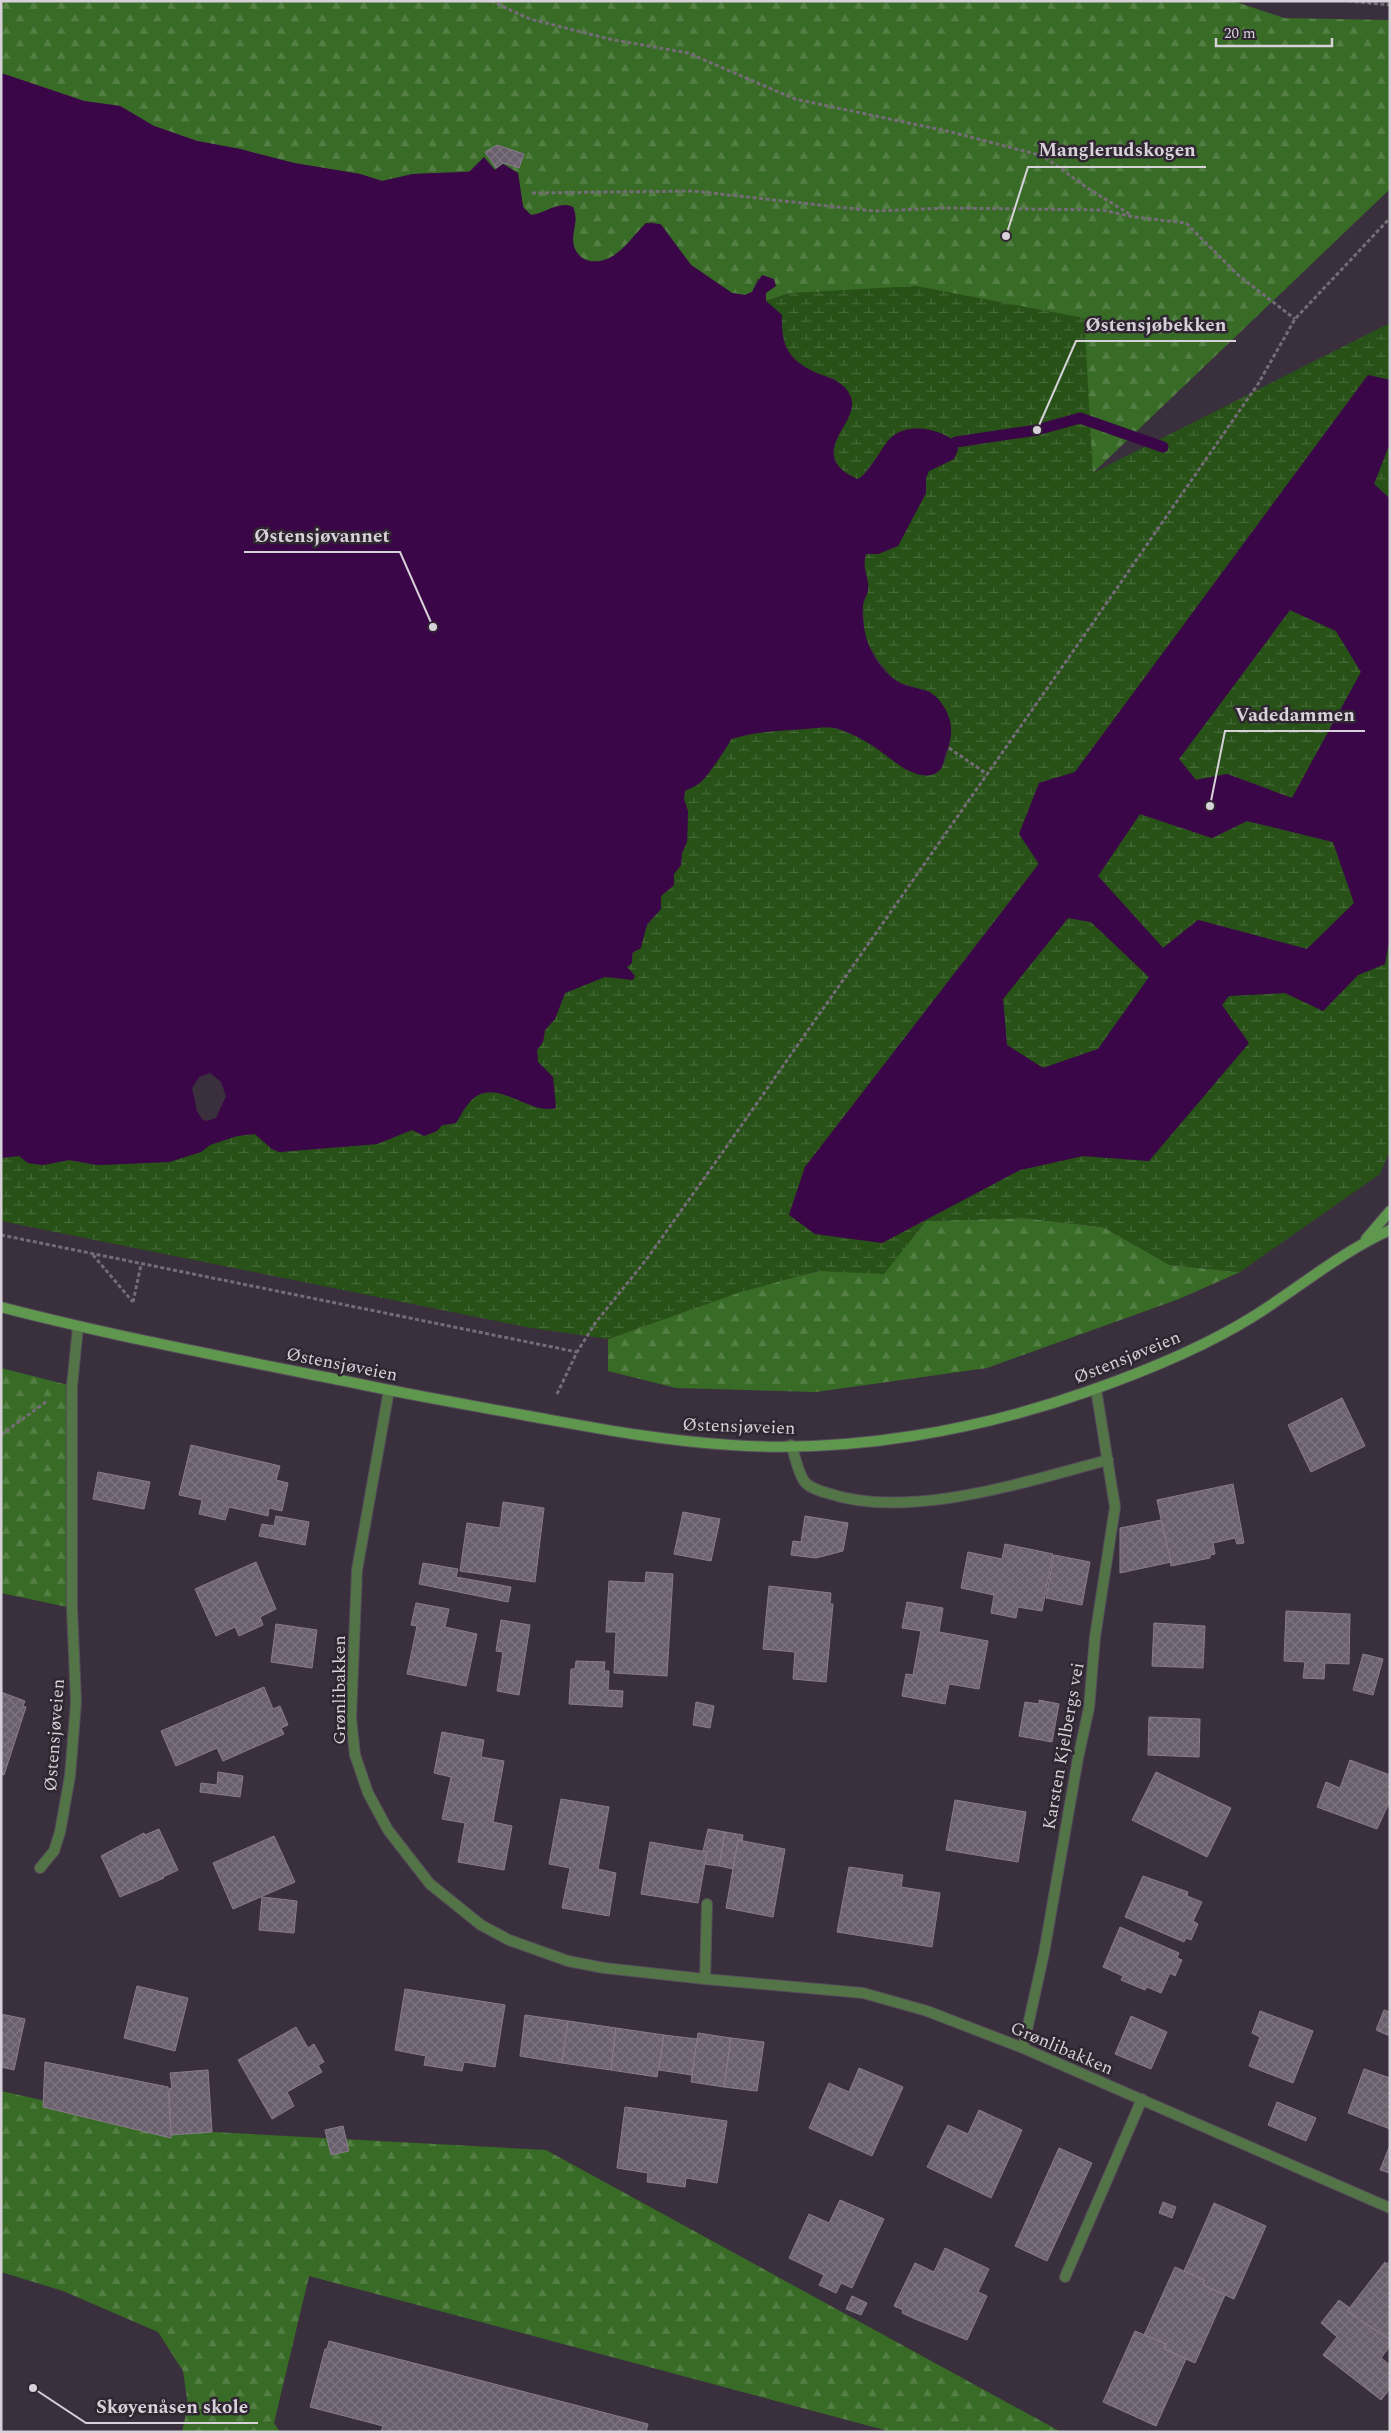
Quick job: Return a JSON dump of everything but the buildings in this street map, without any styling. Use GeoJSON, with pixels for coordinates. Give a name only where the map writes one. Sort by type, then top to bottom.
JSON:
{"type":"FeatureCollection","features":[{"type":"Feature","properties":{"kind":"main road","name":"Østensjøveien"},"geometry":{"type":"LineString","coordinates":[[1364,1242],[1390,1211]]}},
{"type":"Feature","properties":{"kind":"main road","name":"Østensjøveien"},"geometry":{"type":"LineString","coordinates":[[1,1308],[78,1327],[389,1390],[664,1439],[734,1446],[818,1445],[896,1438],[991,1420],[1096,1389],[1154,1367],[1226,1332],[1364,1242],[1390,1230]]}},
{"type":"Feature","properties":{"kind":"street","name":"Østensjøveien"},"geometry":{"type":"LineString","coordinates":[[40,1868],[54,1851],[60,1832],[70,1776],[76,1702],[72,1608],[72,1386],[78,1327]]}},
{"type":"Feature","properties":{"kind":"street","name":"Karsten Kjelbergs vei"},"geometry":{"type":"LineString","coordinates":[[1023,2048],[1044,1953],[1089,1708],[1095,1637],[1115,1507],[1096,1389]]}},
{"type":"Feature","properties":{"kind":"street","name":"Grønlibakken"},"geometry":{"type":"LineString","coordinates":[[389,1390],[357,1570],[351,1718],[355,1755],[368,1793],[388,1830],[430,1884],[481,1925],[509,1940],[568,1961],[604,1968],[705,1979],[863,1993],[927,2011],[1023,2048],[1390,2208]]}},
{"type":"Feature","properties":{"kind":"street"},"geometry":{"type":"LineString","coordinates":[[791,1445],[804,1481],[816,1490],[858,1501],[936,1500],[977,1493],[1108,1460]]}},
{"type":"Feature","properties":{"kind":"street"},"geometry":{"type":"LineString","coordinates":[[705,1979],[707,1904]]}},
{"type":"Feature","properties":{"kind":"street"},"geometry":{"type":"LineString","coordinates":[[1065,2277],[1142,2099]]}},
{"type":"Feature","properties":{"kind":"path"},"geometry":{"type":"LineString","coordinates":[[491,1],[530,19],[609,39],[688,53],[794,99],[951,132],[1043,156],[1086,187],[1134,217]]}},
{"type":"Feature","properties":{"kind":"path"},"geometry":{"type":"LineString","coordinates":[[1348,1],[1390,5]]}},
{"type":"Feature","properties":{"kind":"path"},"geometry":{"type":"LineString","coordinates":[[532,193],[694,191],[874,211],[947,208],[1102,210],[1134,217],[1186,224],[1238,275],[1295,319]]}},
{"type":"Feature","properties":{"kind":"path"},"geometry":{"type":"LineString","coordinates":[[542,1418],[596,1322],[646,1260],[987,774],[1258,384],[1295,319],[1390,218]]}},
{"type":"Feature","properties":{"kind":"path"},"geometry":{"type":"LineString","coordinates":[[949,748],[987,774]]}},
{"type":"Feature","properties":{"kind":"path"},"geometry":{"type":"LineString","coordinates":[[1,1235],[92,1255],[578,1352]]}},
{"type":"Feature","properties":{"kind":"path"},"geometry":{"type":"LineString","coordinates":[[92,1255],[133,1302],[142,1265]]}},
{"type":"Feature","properties":{"kind":"path"},"geometry":{"type":"LineString","coordinates":[[1,1435],[59,1391],[72,1386]]}},
{"type":"Feature","properties":{"kind":"green space"},"geometry":{"type":"Polygon","coordinates":[[[1,1],[1233,1],[1284,18],[1390,20],[1390,189],[1093,473],[790,293],[766,301],[765,293],[770,288],[758,278],[752,292],[745,295],[732,293],[691,265],[662,225],[651,222],[620,252],[609,258],[596,261],[584,259],[579,256],[574,246],[573,238],[576,218],[545,211],[531,215],[523,207],[518,173],[503,164],[495,170],[413,174],[382,181],[360,174],[294,163],[240,149],[197,141],[154,126],[120,106],[84,101],[1,73],[1,1]]]}},
{"type":"Feature","properties":{"kind":"green space"},"geometry":{"type":"Polygon","coordinates":[[[916,286],[1084,318],[1093,473],[1390,323],[1390,380],[1368,375],[1075,772],[1039,783],[1039,863],[805,1167],[789,1214],[882,1243],[1020,1170],[1083,1156],[1149,1161],[1222,1005],[1229,995],[1285,993],[1324,1010],[1358,975],[1385,964],[1390,935],[1390,1150],[1380,1174],[1240,1272],[1170,1265],[1103,1227],[1023,1218],[926,1221],[884,1274],[817,1271],[741,1292],[608,1339],[531,1328],[1,1221],[1,1158],[19,1156],[28,1163],[43,1165],[69,1160],[98,1165],[169,1162],[201,1152],[210,1145],[237,1136],[255,1134],[272,1149],[279,1152],[377,1144],[412,1130],[456,1123],[472,1100],[485,1093],[505,1095],[535,1107],[555,1108],[553,1077],[538,1062],[537,1050],[543,1042],[545,1030],[555,1019],[565,993],[627,967],[632,963],[638,941],[646,927],[661,909],[661,896],[674,885],[674,874],[681,865],[682,853],[687,842],[688,811],[684,799],[685,791],[702,781],[731,739],[785,729],[828,727],[847,732],[865,741],[882,751],[905,770],[944,764],[950,744],[944,707],[931,692],[901,683],[892,677],[878,660],[865,639],[863,606],[868,590],[864,566],[866,554],[878,554],[898,546],[925,493],[926,478],[929,471],[954,459],[894,436],[860,478],[857,479],[844,472],[837,464],[834,455],[838,437],[851,404],[835,379],[811,370],[794,358],[784,341],[782,315],[766,301],[790,293],[916,286]]]}},
{"type":"Feature","properties":{"kind":"green space"},"geometry":{"type":"Polygon","coordinates":[[[1390,443],[1390,498],[1374,484],[1390,443]]]}},
{"type":"Feature","properties":{"kind":"green space"},"geometry":{"type":"Polygon","coordinates":[[[1290,610],[1336,631],[1361,672],[1292,798],[1227,774],[1196,780],[1179,759],[1290,610]]]}},
{"type":"Feature","properties":{"kind":"green space"},"geometry":{"type":"Polygon","coordinates":[[[1140,814],[1212,838],[1247,821],[1333,842],[1354,903],[1307,949],[1198,920],[1163,948],[1098,876],[1140,814]]]}},
{"type":"Feature","properties":{"kind":"green space"},"geometry":{"type":"Polygon","coordinates":[[[1068,918],[1091,922],[1149,977],[1098,1049],[1043,1068],[1007,1045],[1003,999],[1068,918]]]}},
{"type":"Feature","properties":{"kind":"green space"},"geometry":{"type":"Polygon","coordinates":[[[1023,1218],[1103,1227],[1170,1265],[1240,1272],[1179,1299],[987,1368],[816,1392],[676,1388],[608,1371],[608,1339],[710,1302],[762,1285],[815,1272],[884,1273],[926,1221],[1023,1218]]]}},
{"type":"Feature","properties":{"kind":"green space"},"geometry":{"type":"Polygon","coordinates":[[[1,1368],[72,1386],[72,1608],[1,1593],[1,1368]]]}},
{"type":"Feature","properties":{"kind":"green space"},"geometry":{"type":"Polygon","coordinates":[[[1,2091],[175,2130],[546,2150],[1061,2432],[892,2432],[309,2276],[274,2423],[280,2432],[182,2432],[188,2405],[183,2371],[158,2332],[63,2291],[1,2272],[1,2091]]]}},
{"type":"Feature","properties":{"kind":"shaded area"},"geometry":{"type":"Polygon","coordinates":[[[1,73],[84,101],[120,106],[154,126],[197,141],[240,149],[294,163],[360,174],[382,181],[413,174],[469,172],[484,157],[495,170],[503,164],[518,173],[523,207],[531,215],[562,205],[573,207],[575,211],[574,245],[579,255],[586,260],[596,262],[605,260],[627,244],[646,223],[660,224],[691,265],[732,293],[745,295],[752,292],[762,275],[774,279],[776,286],[766,293],[766,301],[782,315],[783,336],[789,352],[801,364],[840,384],[850,395],[852,406],[849,416],[834,448],[834,459],[841,469],[857,479],[860,478],[865,474],[889,439],[901,431],[909,429],[934,431],[956,442],[958,450],[954,459],[929,471],[926,478],[926,493],[898,546],[878,554],[866,554],[864,563],[868,586],[863,603],[864,627],[876,660],[891,677],[900,683],[934,695],[944,707],[949,718],[951,728],[950,739],[941,769],[931,775],[913,772],[862,739],[832,727],[750,734],[731,739],[702,781],[685,791],[684,799],[688,811],[687,842],[682,853],[681,865],[674,874],[674,885],[661,896],[661,909],[647,924],[641,948],[632,953],[632,963],[627,967],[635,976],[633,980],[605,977],[565,993],[555,1019],[545,1030],[543,1042],[537,1050],[538,1062],[553,1077],[556,1108],[536,1107],[505,1095],[485,1093],[472,1100],[456,1123],[442,1125],[437,1131],[424,1136],[412,1130],[377,1144],[279,1152],[272,1149],[255,1134],[237,1136],[210,1145],[201,1152],[169,1162],[97,1165],[69,1160],[43,1165],[28,1163],[19,1156],[1,1158],[1,73]],[[210,1073],[199,1077],[192,1088],[197,1111],[202,1119],[207,1121],[216,1118],[226,1096],[221,1082],[210,1073]]]}},
{"type":"Feature","properties":{"kind":"shaded area"},"geometry":{"type":"Polygon","coordinates":[[[1368,375],[1390,380],[1390,443],[1374,484],[1390,499],[1390,935],[1385,964],[1358,975],[1323,1011],[1285,993],[1229,996],[1222,1005],[1249,1043],[1149,1161],[1083,1156],[1020,1170],[882,1243],[815,1234],[789,1215],[805,1167],[1039,864],[1019,834],[1039,783],[1075,772],[1368,375]],[[1290,610],[1179,759],[1196,780],[1227,774],[1292,798],[1361,672],[1336,631],[1290,610]],[[1140,814],[1098,876],[1163,948],[1198,920],[1307,949],[1354,903],[1333,842],[1247,821],[1212,838],[1140,814]],[[1068,918],[1003,999],[1007,1045],[1043,1068],[1098,1049],[1149,977],[1091,922],[1068,918]]]}},
{"type":"Feature","properties":{"kind":"waterway"},"geometry":{"type":"LineString","coordinates":[[956,442],[1037,430],[1080,418],[1163,447]]}},
{"type":"Feature","properties":{"kind":"place","name":"Manglerudskogen"},"geometry":{"type":"Point","coordinates":[1006,236]}},
{"type":"Feature","properties":{"kind":"place","name":"Østensjøbekken"},"geometry":{"type":"Point","coordinates":[1037,430]}},
{"type":"Feature","properties":{"kind":"place","name":"Østensjøvannet"},"geometry":{"type":"Point","coordinates":[433,627]}},
{"type":"Feature","properties":{"kind":"place","name":"Vadedammen"},"geometry":{"type":"Point","coordinates":[1210,806]}},
{"type":"Feature","properties":{"kind":"place","name":"Skøyenåsen skole"},"geometry":{"type":"Point","coordinates":[33,2388]}}]}
